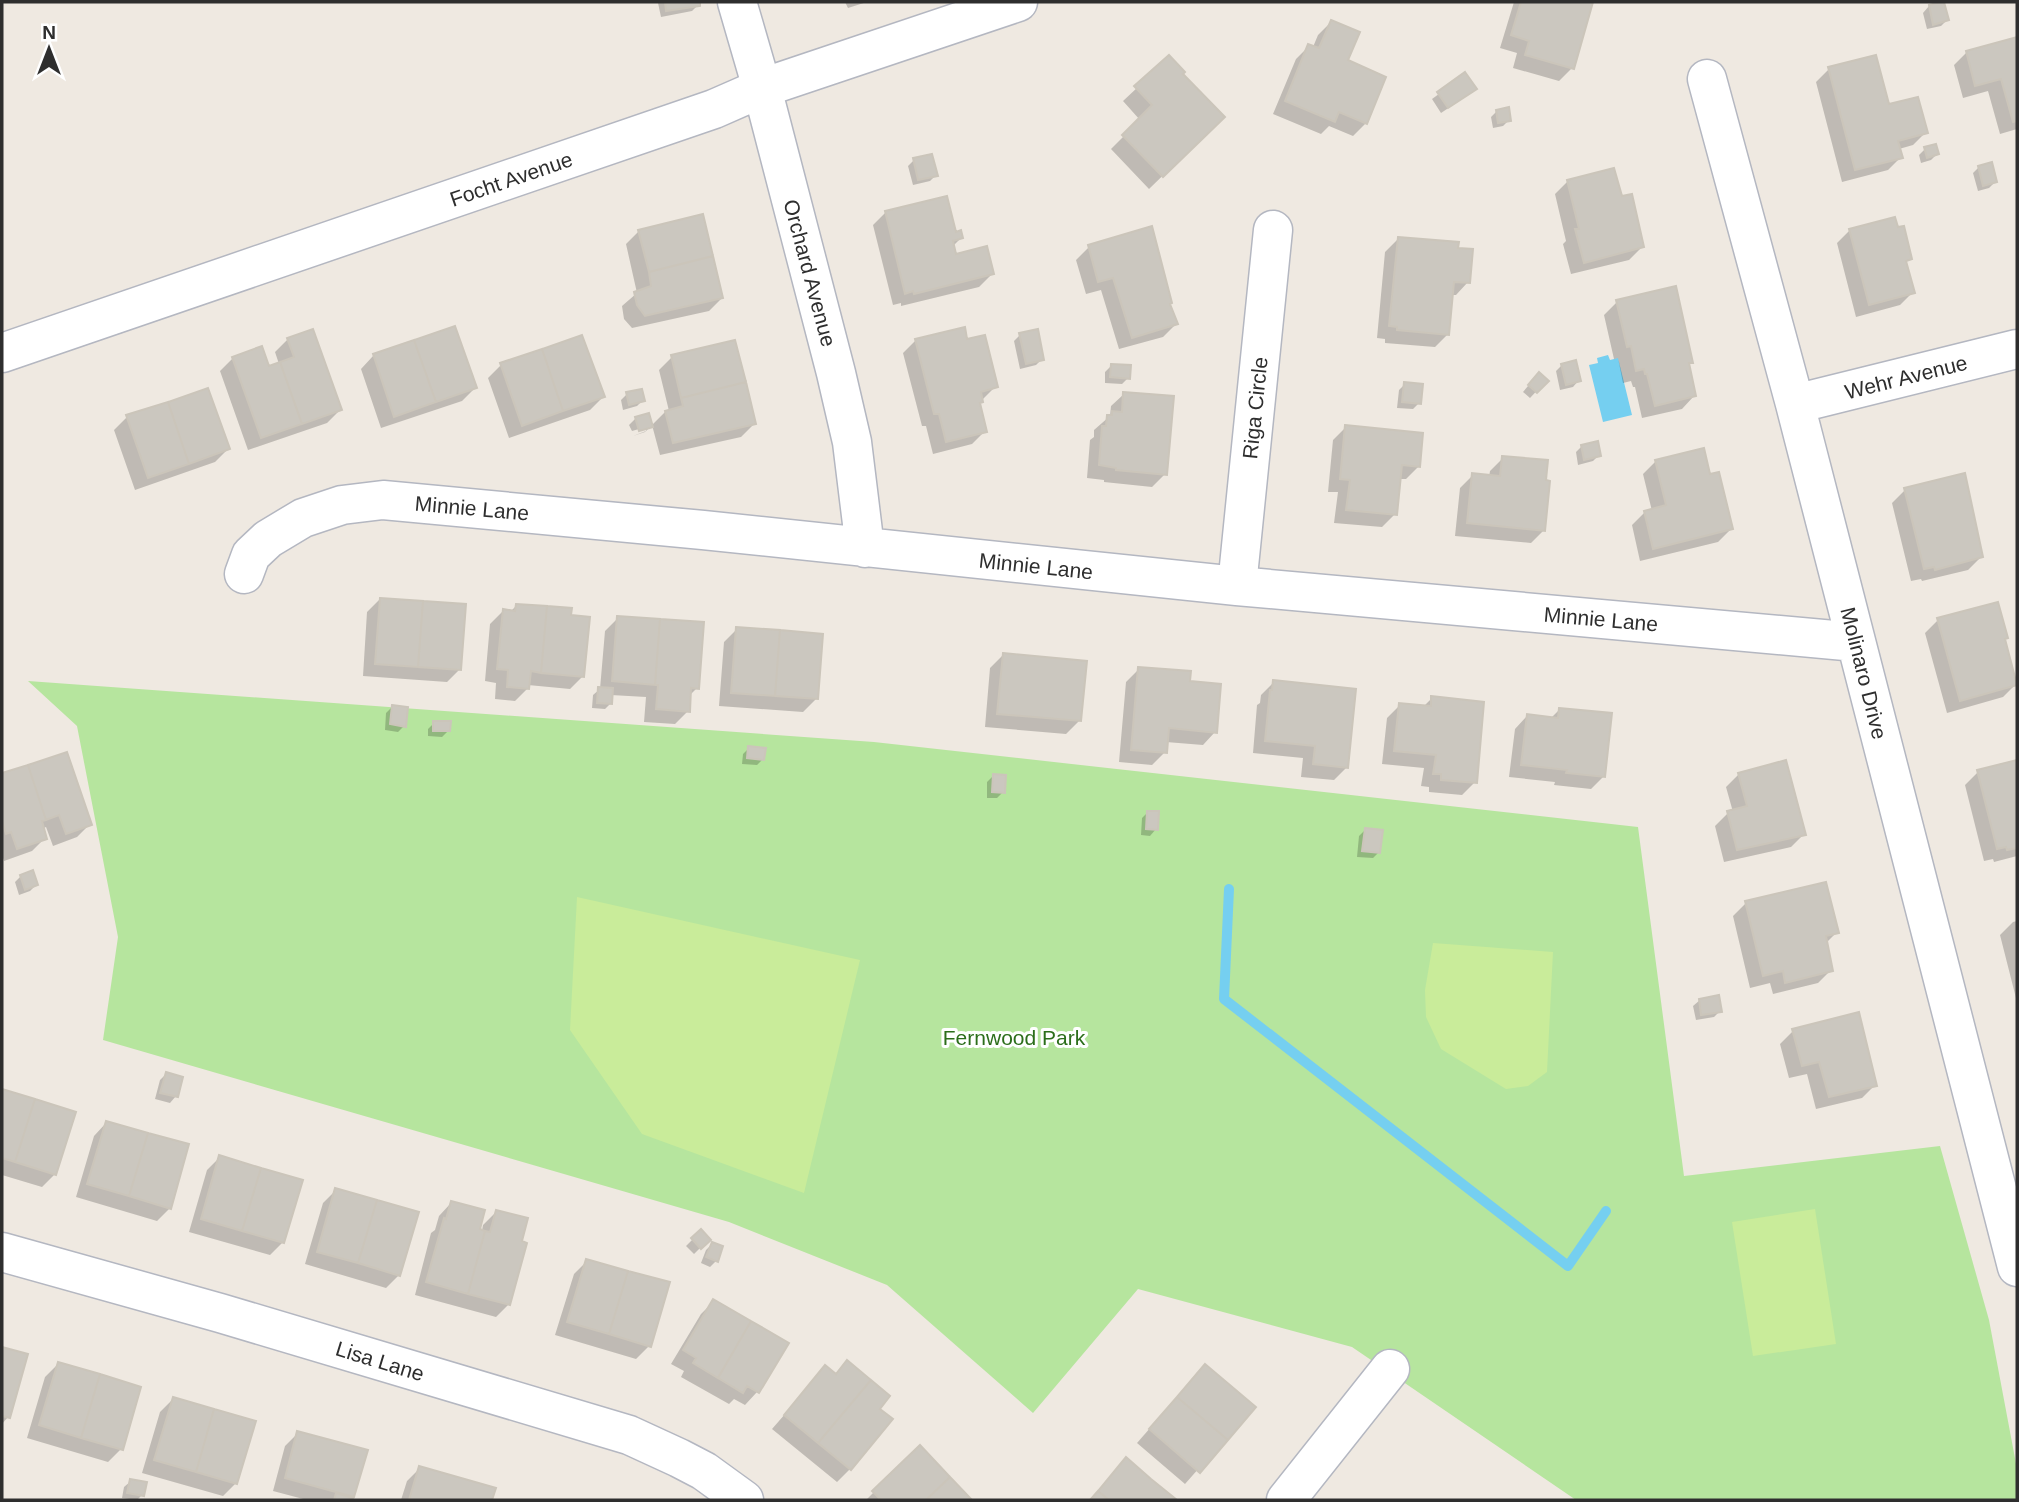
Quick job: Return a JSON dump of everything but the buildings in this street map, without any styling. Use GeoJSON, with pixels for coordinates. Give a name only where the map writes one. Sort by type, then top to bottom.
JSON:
{"type":"FeatureCollection","features":[{"type":"Feature","properties":{"kind":"street","name":"Orchard Avenue"},"geometry":{"type":"LineString","coordinates":[[737,2],[836,373],[849,430],[865,548]]}},
{"type":"Feature","properties":{"kind":"street","name":"Focht Avenue"},"geometry":{"type":"LineString","coordinates":[[2,353],[701,114],[762,88],[1018,2]]}},
{"type":"Feature","properties":{"kind":"street","name":"Molinaro Drive"},"geometry":{"type":"LineString","coordinates":[[1707,79],[1795,404],[2016,1253]]}},
{"type":"Feature","properties":{"kind":"street","name":"Riga Circle"},"geometry":{"type":"LineString","coordinates":[[1237,586],[1273,230]]}},
{"type":"Feature","properties":{"kind":"street","name":"Wehr Avenue"},"geometry":{"type":"LineString","coordinates":[[1795,404],[2017,349]]}},
{"type":"Feature","properties":{"kind":"street","name":"Minnie Lane"},"geometry":{"type":"LineString","coordinates":[[244,574],[251,555],[268,539],[303,518],[342,505],[383,500],[1237,586],[1856,642]]}},
{"type":"Feature","properties":{"kind":"street","name":"Lisa Lane"},"geometry":{"type":"LineString","coordinates":[[2,1252],[233,1317],[629,1435],[704,1471],[744,1500]]}},
{"type":"Feature","properties":{"kind":"street"},"geometry":{"type":"LineString","coordinates":[[1286,1500],[1390,1369]]}},
{"type":"Feature","properties":{"kind":"green space","name":"Fernwood Park"},"geometry":{"type":"Polygon","coordinates":[[[28,681],[874,742],[1638,827],[1684,1176],[1940,1146],[1989,1320],[2017,1469],[2017,1500],[1576,1500],[1352,1347],[1138,1289],[1033,1413],[887,1285],[729,1222],[103,1040],[118,937],[77,726],[28,681]]]}},
{"type":"Feature","properties":{"kind":"green space"},"geometry":{"type":"Polygon","coordinates":[[[577,897],[860,960],[804,1193],[642,1134],[570,1030],[577,897]]]}},
{"type":"Feature","properties":{"kind":"green space"},"geometry":{"type":"Polygon","coordinates":[[[1433,943],[1553,952],[1547,1072],[1528,1086],[1506,1089],[1441,1049],[1426,1017],[1425,990],[1433,943]]]}},
{"type":"Feature","properties":{"kind":"green space"},"geometry":{"type":"Polygon","coordinates":[[[1815,1209],[1836,1344],[1753,1356],[1732,1222],[1815,1209]]]}},
{"type":"Feature","properties":{"kind":"water"},"geometry":{"type":"Polygon","coordinates":[[[1608,355],[1610,360],[1618,358],[1632,415],[1603,422],[1589,365],[1598,363],[1597,358],[1608,355]]]}},
{"type":"Feature","properties":{"kind":"waterway"},"geometry":{"type":"LineString","coordinates":[[1229,889],[1224,999],[1568,1266],[1606,1211]]}}]}
